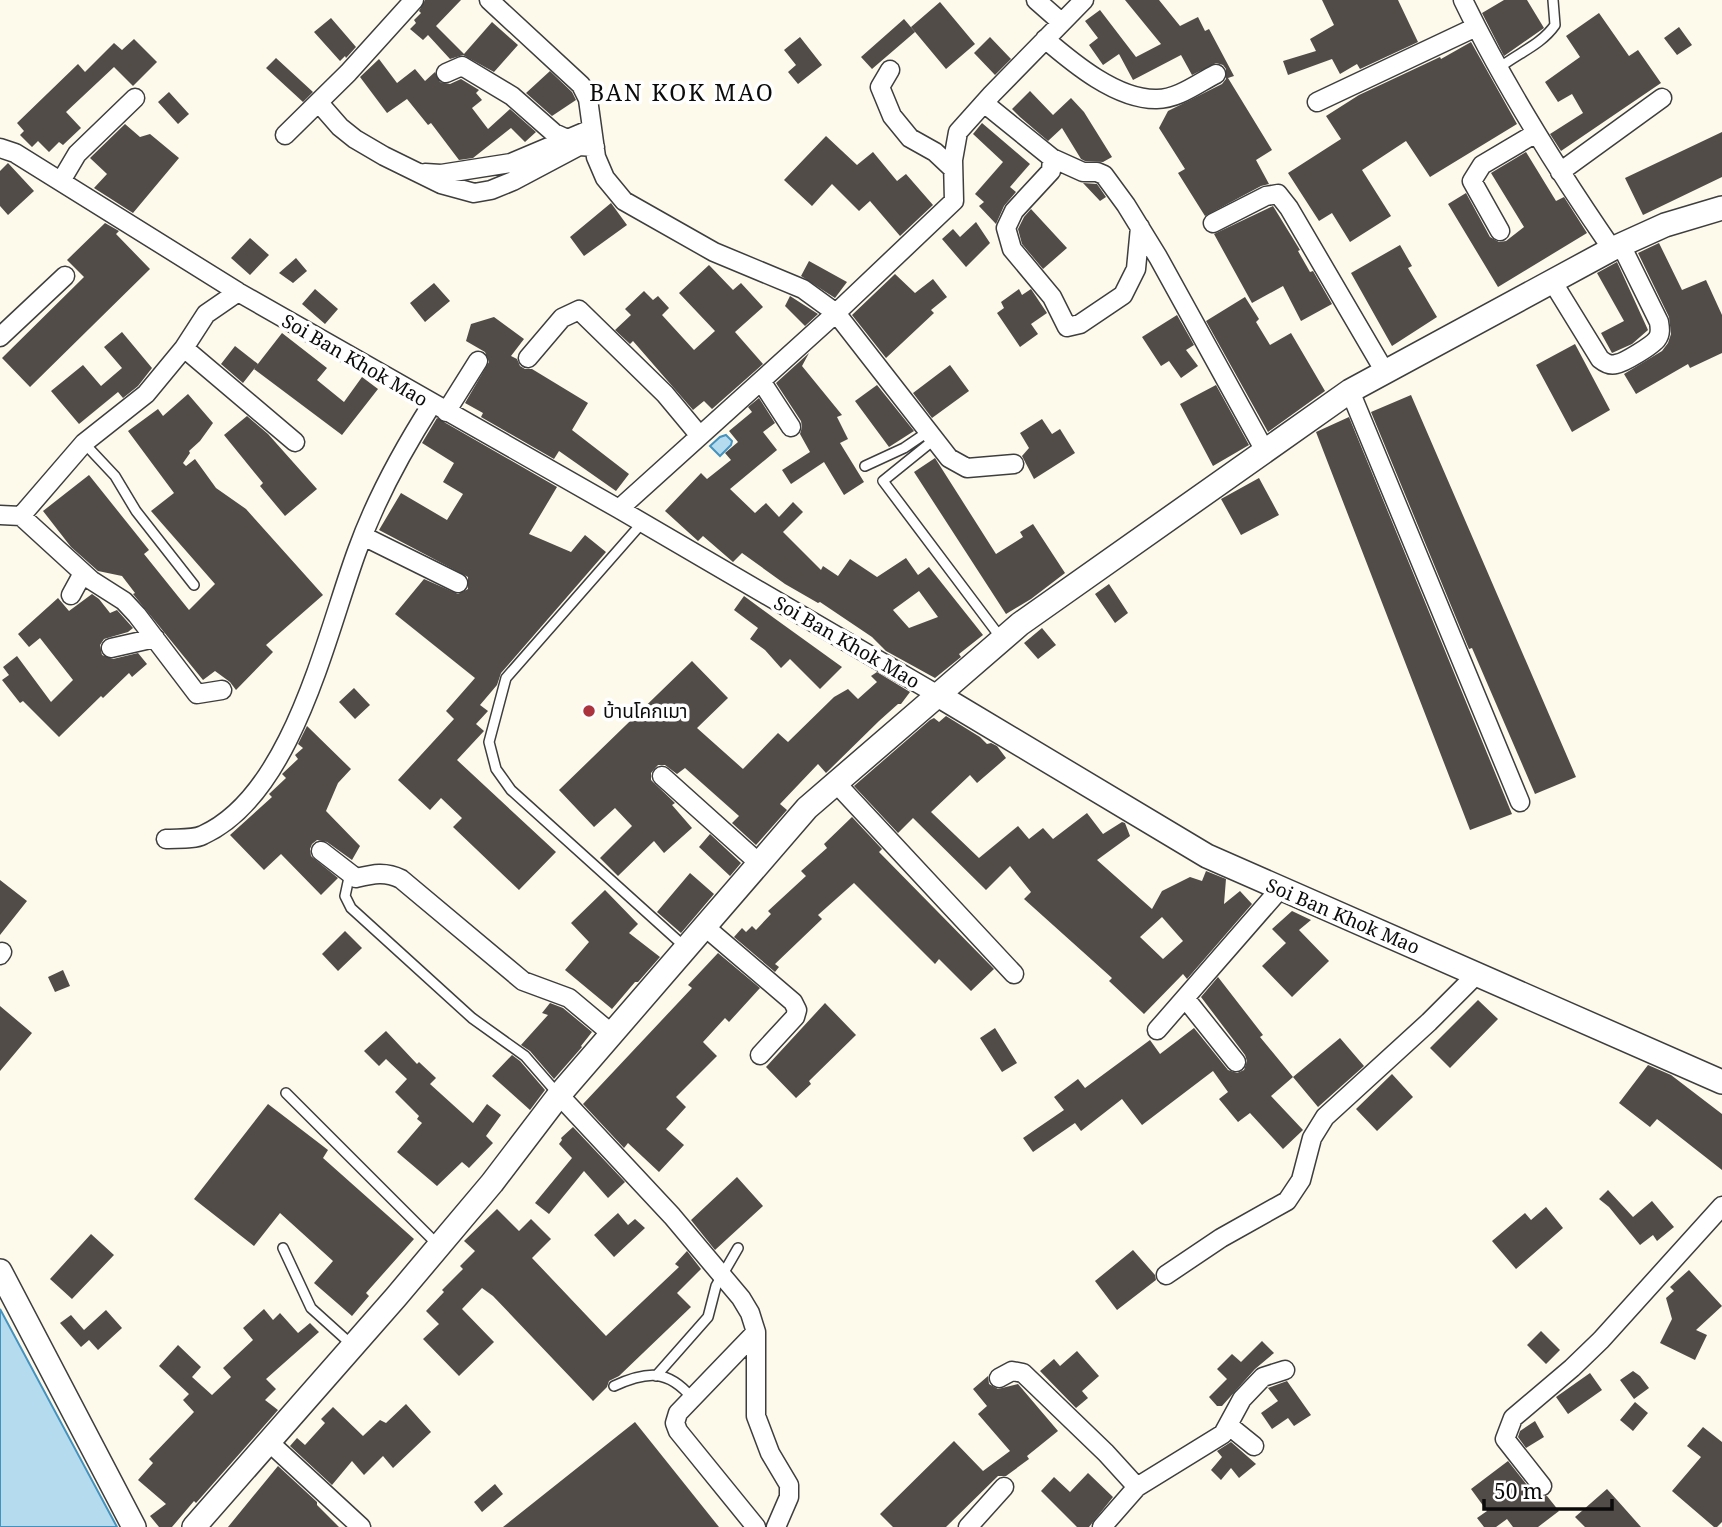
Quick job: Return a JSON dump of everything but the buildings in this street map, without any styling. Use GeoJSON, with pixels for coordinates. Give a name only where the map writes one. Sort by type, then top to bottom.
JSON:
{"type":"FeatureCollection","features":[{"type":"Feature","properties":{"kind":"street"},"geometry":{"type":"LineString","coordinates":[[285,135],[319,103],[414,0]]}},
{"type":"Feature","properties":{"kind":"street"},"geometry":{"type":"LineString","coordinates":[[489,0],[581,85],[588,99],[596,157],[605,178],[624,201],[714,252],[803,289],[836,313],[949,458],[967,468],[1014,464]]}},
{"type":"Feature","properties":{"kind":"street"},"geometry":{"type":"LineString","coordinates":[[1036,0],[1061,22]]}},
{"type":"Feature","properties":{"kind":"street"},"geometry":{"type":"LineString","coordinates":[[620,509],[836,313],[954,201],[953,169],[958,132],[1084,0]]}},
{"type":"Feature","properties":{"kind":"street"},"geometry":{"type":"LineString","coordinates":[[1463,0],[1560,172],[1617,247],[1659,322],[1657,339],[1616,365],[1606,364],[1600,359],[1552,281]]}},
{"type":"Feature","properties":{"kind":"street"},"geometry":{"type":"LineString","coordinates":[[1317,102],[1476,27]]}},
{"type":"Feature","properties":{"kind":"street"},"geometry":{"type":"LineString","coordinates":[[1045,39],[1081,69],[1108,85],[1136,95],[1157,99],[1177,95],[1216,74]]}},
{"type":"Feature","properties":{"kind":"street"},"geometry":{"type":"LineString","coordinates":[[446,73],[462,66],[512,96],[554,134],[565,138],[594,138]]}},
{"type":"Feature","properties":{"kind":"street"},"geometry":{"type":"LineString","coordinates":[[890,70],[880,88],[892,116],[910,138],[935,152],[953,169]]}},
{"type":"Feature","properties":{"kind":"street"},"geometry":{"type":"LineString","coordinates":[[61,181],[77,153],[135,98]]}},
{"type":"Feature","properties":{"kind":"street"},"geometry":{"type":"LineString","coordinates":[[1560,172],[1662,99]]}},
{"type":"Feature","properties":{"kind":"street"},"geometry":{"type":"LineString","coordinates":[[319,103],[340,127],[355,139],[441,184],[474,193],[491,190],[513,181],[594,138]]}},
{"type":"Feature","properties":{"kind":"street"},"geometry":{"type":"LineString","coordinates":[[984,103],[1052,158],[1083,172],[1104,175],[1140,227],[1187,306],[1265,451]]}},
{"type":"Feature","properties":{"kind":"street"},"geometry":{"type":"LineString","coordinates":[[1500,230],[1472,181],[1482,165],[1536,133]]}},
{"type":"Feature","properties":{"kind":"street"},"geometry":{"type":"LineString","coordinates":[[418,173],[441,174],[510,163],[565,138]]}},
{"type":"Feature","properties":{"kind":"street","name":"Soi Ban Khok Mao"},"geometry":{"type":"LineString","coordinates":[[0,148],[15,153],[238,292],[620,509],[1207,856],[1722,1082]]}},
{"type":"Feature","properties":{"kind":"street"},"geometry":{"type":"LineString","coordinates":[[1052,158],[1051,171],[1014,211],[1006,228],[1012,249],[1052,297],[1067,327],[1080,324],[1123,295],[1136,270],[1140,227]]}},
{"type":"Feature","properties":{"kind":"street"},"geometry":{"type":"LineString","coordinates":[[1213,223],[1266,195],[1278,194],[1289,208],[1385,372]]}},
{"type":"Feature","properties":{"kind":"street"},"geometry":{"type":"LineString","coordinates":[[194,1527],[439,1246],[492,1183],[559,1095],[807,808],[1002,639],[1350,391],[1617,247],[1665,225],[1720,213]]}},
{"type":"Feature","properties":{"kind":"street"},"geometry":{"type":"LineString","coordinates":[[0,337],[65,276]]}},
{"type":"Feature","properties":{"kind":"street"},"geometry":{"type":"LineString","coordinates":[[21,516],[84,443],[146,394],[184,348],[206,314],[238,292]]}},
{"type":"Feature","properties":{"kind":"street"},"geometry":{"type":"LineString","coordinates":[[528,358],[562,318],[579,310],[665,394],[700,436]]}},
{"type":"Feature","properties":{"kind":"street"},"geometry":{"type":"LineString","coordinates":[[184,348],[295,442]]}},
{"type":"Feature","properties":{"kind":"street"},"geometry":{"type":"LineString","coordinates":[[166,839],[201,836],[236,813],[270,774],[306,701],[363,536],[396,459],[478,361]]}},
{"type":"Feature","properties":{"kind":"street"},"geometry":{"type":"LineString","coordinates":[[761,381],[791,427]]}},
{"type":"Feature","properties":{"kind":"street"},"geometry":{"type":"LineString","coordinates":[[1350,391],[1520,802]]}},
{"type":"Feature","properties":{"kind":"street"},"geometry":{"type":"LineString","coordinates":[[0,515],[21,516],[83,573],[124,601],[197,694],[222,690]]}},
{"type":"Feature","properties":{"kind":"street"},"geometry":{"type":"LineString","coordinates":[[363,536],[458,583]]}},
{"type":"Feature","properties":{"kind":"street"},"geometry":{"type":"LineString","coordinates":[[71,595],[83,573]]}},
{"type":"Feature","properties":{"kind":"street"},"geometry":{"type":"LineString","coordinates":[[111,648],[155,638]]}},
{"type":"Feature","properties":{"kind":"street"},"geometry":{"type":"LineString","coordinates":[[662,776],[759,863]]}},
{"type":"Feature","properties":{"kind":"street"},"geometry":{"type":"LineString","coordinates":[[836,783],[1013,974]]}},
{"type":"Feature","properties":{"kind":"street"},"geometry":{"type":"LineString","coordinates":[[321,850],[356,878],[374,873],[390,873],[523,981],[569,998],[612,1034]]}},
{"type":"Feature","properties":{"kind":"street"},"geometry":{"type":"LineString","coordinates":[[1157,1030],[1280,889]]}},
{"type":"Feature","properties":{"kind":"street"},"geometry":{"type":"LineString","coordinates":[[704,926],[793,1002],[797,1010],[795,1017],[761,1055]]}},
{"type":"Feature","properties":{"kind":"street"},"geometry":{"type":"LineString","coordinates":[[1166,1275],[1221,1238],[1287,1201],[1300,1180],[1312,1138],[1325,1118],[1477,974]]}},
{"type":"Feature","properties":{"kind":"street"},"geometry":{"type":"LineString","coordinates":[[1185,998],[1236,1062]]}},
{"type":"Feature","properties":{"kind":"street"},"geometry":{"type":"LineString","coordinates":[[559,1095],[672,1216],[722,1274],[750,1313],[757,1332],[757,1416],[770,1453],[789,1485],[789,1497],[776,1527]]}},
{"type":"Feature","properties":{"kind":"street"},"geometry":{"type":"LineString","coordinates":[[1542,1486],[1505,1439],[1513,1418],[1601,1340],[1722,1206]]}},
{"type":"Feature","properties":{"kind":"street"},"geometry":{"type":"LineString","coordinates":[[0,1271],[134,1527]]}},
{"type":"Feature","properties":{"kind":"street"},"geometry":{"type":"LineString","coordinates":[[756,1527],[678,1431],[675,1423],[678,1413],[757,1332]]}},
{"type":"Feature","properties":{"kind":"street"},"geometry":{"type":"LineString","coordinates":[[1102,1527],[1137,1487],[1223,1434],[1242,1399],[1264,1377],[1284,1370]]}},
{"type":"Feature","properties":{"kind":"street"},"geometry":{"type":"LineString","coordinates":[[999,1378],[1012,1371],[1023,1373],[1106,1453],[1137,1487]]}},
{"type":"Feature","properties":{"kind":"street"},"geometry":{"type":"LineString","coordinates":[[1228,1425],[1254,1446]]}},
{"type":"Feature","properties":{"kind":"street"},"geometry":{"type":"LineString","coordinates":[[270,1443],[361,1527]]}},
{"type":"Feature","properties":{"kind":"street"},"geometry":{"type":"LineString","coordinates":[[968,1527],[1004,1487]]}},
{"type":"Feature","properties":{"kind":"lane"},"geometry":{"type":"LineString","coordinates":[[1499,68],[1546,39],[1555,25],[1553,0]]}},
{"type":"Feature","properties":{"kind":"lane"},"geometry":{"type":"LineString","coordinates":[[865,466],[932,435]]}},
{"type":"Feature","properties":{"kind":"lane"},"geometry":{"type":"LineString","coordinates":[[932,435],[883,481],[1002,639]]}},
{"type":"Feature","properties":{"kind":"lane"},"geometry":{"type":"LineString","coordinates":[[84,443],[115,476],[136,511],[194,585]]}},
{"type":"Feature","properties":{"kind":"lane"},"geometry":{"type":"LineString","coordinates":[[642,523],[506,678],[489,742],[496,769],[511,790],[686,948]]}},
{"type":"Feature","properties":{"kind":"lane"},"geometry":{"type":"LineString","coordinates":[[350,873],[345,897],[351,908],[472,1018],[525,1056],[559,1095]]}},
{"type":"Feature","properties":{"kind":"lane"},"geometry":{"type":"LineString","coordinates":[[286,1093],[439,1246]]}},
{"type":"Feature","properties":{"kind":"lane"},"geometry":{"type":"LineString","coordinates":[[283,1248],[311,1308],[353,1346]]}},
{"type":"Feature","properties":{"kind":"lane"},"geometry":{"type":"LineString","coordinates":[[656,1376],[708,1317],[716,1286],[738,1248]]}},
{"type":"Feature","properties":{"kind":"lane"},"geometry":{"type":"LineString","coordinates":[[614,1386],[639,1375],[656,1376],[679,1383],[692,1398]]}},
{"type":"Feature","properties":{"kind":"water"},"geometry":{"type":"Polygon","coordinates":[[[726,435],[732,441],[731,445],[720,456],[710,446],[726,435]]]}},
{"type":"Feature","properties":{"kind":"water"},"geometry":{"type":"Polygon","coordinates":[[[0,1309],[117,1527],[0,1527],[0,1309]]]}},
{"type":"Feature","properties":{"kind":"place","name":"บ้านโคกเมา"},"geometry":{"type":"Point","coordinates":[589,711]}},
{"type":"Feature","properties":{"kind":"district","name":"BAN KOK MAO"},"geometry":{"type":"Point","coordinates":[682,92]}}]}
